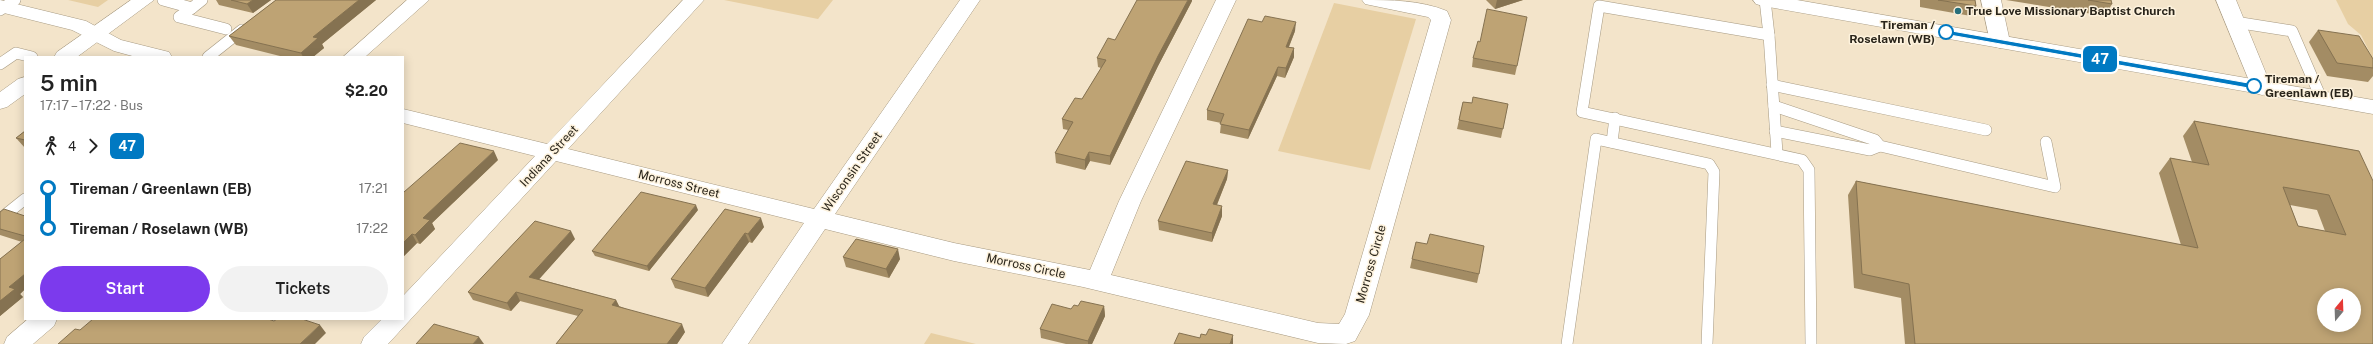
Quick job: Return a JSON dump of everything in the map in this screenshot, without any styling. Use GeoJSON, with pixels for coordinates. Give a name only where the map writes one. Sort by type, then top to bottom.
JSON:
{"type":"FeatureCollection","features":[{"type":"Feature","properties":{"kind":"street"},"geometry":{"type":"LineString","coordinates":[[65,56],[144,0]]}},
{"type":"Feature","properties":{"kind":"street"},"geometry":{"type":"LineString","coordinates":[[353,56],[419,0]]}},
{"type":"Feature","properties":{"kind":"street","name":"Indiana Street"},"geometry":{"type":"LineString","coordinates":[[404,311],[694,0]]}},
{"type":"Feature","properties":{"kind":"street","name":"Wisconsin Street"},"geometry":{"type":"LineString","coordinates":[[734,344],[970,0]]}},
{"type":"Feature","properties":{"kind":"street"},"geometry":{"type":"LineString","coordinates":[[1097,281],[1130,201],[1226,0]]}},
{"type":"Feature","properties":{"kind":"street","name":"Morross Circle"},"geometry":{"type":"LineString","coordinates":[[954,252],[1097,281],[1318,333],[1346,334],[1357,315],[1441,20],[1440,15],[1433,12],[1372,0]]}},
{"type":"Feature","properties":{"kind":"street"},"geometry":{"type":"LineString","coordinates":[[1764,0],[2373,107]]}},
{"type":"Feature","properties":{"kind":"street"},"geometry":{"type":"LineString","coordinates":[[1991,0],[2000,42]]}},
{"type":"Feature","properties":{"kind":"street"},"geometry":{"type":"LineString","coordinates":[[2226,0],[2262,88]]}},
{"type":"Feature","properties":{"kind":"street"},"geometry":{"type":"LineString","coordinates":[[5,6],[79,25],[114,45],[158,56]]}},
{"type":"Feature","properties":{"kind":"street"},"geometry":{"type":"LineString","coordinates":[[0,102],[24,85]]}},
{"type":"Feature","properties":{"kind":"street","name":"Morross Street"},"geometry":{"type":"LineString","coordinates":[[404,116],[954,252]]}},
{"type":"Feature","properties":{"kind":"street"},"geometry":{"type":"LineString","coordinates":[[16,344],[44,320]]}},
{"type":"Feature","properties":{"kind":"street"},"geometry":{"type":"LineString","coordinates":[[373,344],[396,320]]}},
{"type":"Feature","properties":{"kind":"lane"},"geometry":{"type":"LineString","coordinates":[[163,0],[192,8]]}},
{"type":"Feature","properties":{"kind":"lane"},"geometry":{"type":"LineString","coordinates":[[202,0],[179,17],[226,29]]}},
{"type":"Feature","properties":{"kind":"lane"},"geometry":{"type":"LineString","coordinates":[[1764,0],[1769,35],[1777,153]]}},
{"type":"Feature","properties":{"kind":"lane"},"geometry":{"type":"LineString","coordinates":[[1769,35],[1599,3],[1582,112],[1777,153],[1802,160],[1809,170],[1811,344]]}},
{"type":"Feature","properties":{"kind":"lane"},"geometry":{"type":"LineString","coordinates":[[2235,22],[2292,31],[2321,98]]}},
{"type":"Feature","properties":{"kind":"lane"},"geometry":{"type":"LineString","coordinates":[[209,56],[251,24]]}},
{"type":"Feature","properties":{"kind":"lane"},"geometry":{"type":"LineString","coordinates":[[0,64],[16,53],[28,56]]}},
{"type":"Feature","properties":{"kind":"lane"},"geometry":{"type":"LineString","coordinates":[[1772,85],[1986,130]]}},
{"type":"Feature","properties":{"kind":"lane"},"geometry":{"type":"LineString","coordinates":[[1774,106],[1875,140],[1880,146]]}},
{"type":"Feature","properties":{"kind":"lane"},"geometry":{"type":"LineString","coordinates":[[1612,142],[1615,118]]}},
{"type":"Feature","properties":{"kind":"lane"},"geometry":{"type":"LineString","coordinates":[[1775,131],[1870,150],[1880,146],[2055,187],[2046,142]]}},
{"type":"Feature","properties":{"kind":"lane"},"geometry":{"type":"LineString","coordinates":[[1567,344],[1596,139],[1709,164],[1714,172],[1707,344]]}},
{"type":"Feature","properties":{"kind":"lane"},"geometry":{"type":"LineString","coordinates":[[0,219],[24,200]]}},
{"type":"Feature","properties":{"kind":"shaded area"},"geometry":{"type":"Polygon","coordinates":[[[68,0],[108,0],[98,7],[68,0]]]}},
{"type":"Feature","properties":{"kind":"shaded area"},"geometry":{"type":"Polygon","coordinates":[[[724,0],[833,0],[818,19],[724,0]]]}},
{"type":"Feature","properties":{"kind":"shaded area"},"geometry":{"type":"Polygon","coordinates":[[[2336,0],[2373,0],[2373,59],[2361,35],[2348,24],[2336,0]]]}},
{"type":"Feature","properties":{"kind":"shaded area"},"geometry":{"type":"Polygon","coordinates":[[[1334,3],[1416,19],[1370,170],[1278,151],[1334,3]]]}},
{"type":"Feature","properties":{"kind":"shaded area"},"geometry":{"type":"Polygon","coordinates":[[[931,333],[976,344],[924,344],[931,333]]]}},
{"type":"Feature","properties":{"kind":"building"},"geometry":{"type":"Polygon","coordinates":[[[231,0],[253,0],[247,4],[231,0]]]}},
{"type":"Feature","properties":{"kind":"building"},"geometry":{"type":"Polygon","coordinates":[[[276,0],[359,0],[313,37],[318,38],[301,53],[229,36],[276,0]]]}},
{"type":"Feature","properties":{"kind":"building"},"geometry":{"type":"Polygon","coordinates":[[[1137,0],[1188,0],[1158,56],[1110,156],[1089,152],[1085,160],[1055,153],[1073,122],[1062,119],[1075,98],[1082,99],[1106,60],[1097,58],[1108,38],[1115,40],[1137,0]]]}},
{"type":"Feature","properties":{"kind":"building"},"geometry":{"type":"Polygon","coordinates":[[[1938,0],[1975,0],[1976,6],[1938,0]]]}},
{"type":"Feature","properties":{"kind":"building"},"geometry":{"type":"Polygon","coordinates":[[[2088,0],[2111,0],[2112,4],[2088,0]]]}},
{"type":"Feature","properties":{"kind":"building"},"geometry":{"type":"Polygon","coordinates":[[[1487,9],[1527,17],[1517,66],[1473,58],[1478,41],[1480,42],[1487,9]]]}},
{"type":"Feature","properties":{"kind":"building"},"geometry":{"type":"Polygon","coordinates":[[[1265,16],[1296,22],[1286,47],[1294,48],[1286,68],[1278,67],[1249,130],[1220,124],[1224,114],[1207,110],[1248,19],[1262,22],[1265,16]]]}},
{"type":"Feature","properties":{"kind":"building"},"geometry":{"type":"Polygon","coordinates":[[[2318,30],[2359,36],[2373,59],[2373,68],[2337,63],[2318,30]]]}},
{"type":"Feature","properties":{"kind":"building"},"geometry":{"type":"Polygon","coordinates":[[[1473,97],[1508,104],[1503,129],[1459,120],[1463,102],[1472,103],[1473,97]]]}},
{"type":"Feature","properties":{"kind":"building"},"geometry":{"type":"Polygon","coordinates":[[[2194,121],[2359,151],[2373,181],[2373,344],[1915,344],[1909,284],[1862,274],[1856,181],[2198,248],[2170,158],[2209,165],[2194,121]],[[2283,187],[2298,226],[2346,235],[2329,195],[2283,187]]]}},
{"type":"Feature","properties":{"kind":"building"},"geometry":{"type":"Polygon","coordinates":[[[24,132],[24,140],[16,138],[24,132]]]}},
{"type":"Feature","properties":{"kind":"building"},"geometry":{"type":"Polygon","coordinates":[[[460,143],[494,151],[423,218],[430,220],[415,235],[412,234],[404,242],[404,192],[460,143]]]}},
{"type":"Feature","properties":{"kind":"building"},"geometry":{"type":"Polygon","coordinates":[[[1186,161],[1228,170],[1213,204],[1222,206],[1212,233],[1158,221],[1186,161]]]}},
{"type":"Feature","properties":{"kind":"building"},"geometry":{"type":"Polygon","coordinates":[[[641,192],[696,205],[647,266],[592,251],[641,192]]]}},
{"type":"Feature","properties":{"kind":"building"},"geometry":{"type":"Polygon","coordinates":[[[4,209],[24,216],[24,236],[0,229],[0,212],[4,209]]]}},
{"type":"Feature","properties":{"kind":"building"},"geometry":{"type":"Polygon","coordinates":[[[725,209],[761,218],[748,234],[745,233],[705,288],[671,279],[725,209]]]}},
{"type":"Feature","properties":{"kind":"building"},"geometry":{"type":"Polygon","coordinates":[[[535,221],[571,231],[529,277],[616,300],[612,305],[682,324],[667,344],[556,344],[583,310],[516,292],[507,303],[468,292],[535,221]]]}},
{"type":"Feature","properties":{"kind":"building"},"geometry":{"type":"Polygon","coordinates":[[[1430,234],[1484,246],[1479,274],[1412,259],[1416,242],[1427,244],[1430,234]]]}},
{"type":"Feature","properties":{"kind":"building"},"geometry":{"type":"Polygon","coordinates":[[[856,239],[898,249],[886,269],[843,257],[856,239]]]}},
{"type":"Feature","properties":{"kind":"building"},"geometry":{"type":"Polygon","coordinates":[[[24,240],[24,275],[9,287],[15,289],[0,301],[0,259],[24,240]]]}},
{"type":"Feature","properties":{"kind":"building"},"geometry":{"type":"Polygon","coordinates":[[[1081,301],[1104,306],[1088,341],[1040,329],[1052,304],[1071,309],[1074,305],[1078,306],[1081,301]]]}},
{"type":"Feature","properties":{"kind":"building"},"geometry":{"type":"Polygon","coordinates":[[[92,320],[305,320],[320,325],[300,344],[58,344],[75,329],[80,330],[92,320]]]}},
{"type":"Feature","properties":{"kind":"building"},"geometry":{"type":"Polygon","coordinates":[[[434,324],[479,337],[473,344],[416,344],[434,324]]]}},
{"type":"Feature","properties":{"kind":"building"},"geometry":{"type":"Polygon","coordinates":[[[1209,329],[1233,335],[1230,344],[1174,344],[1179,333],[1200,338],[1201,334],[1206,335],[1209,329]]]}},
{"type":"Feature","properties":{"kind":"bus line","name":"47"},"geometry":{"type":"LineString","coordinates":[[1946,32],[2254,86]]}},
{"type":"Feature","properties":{"kind":"place","name":"True Love Missionary Baptist Church"},"geometry":{"type":"Point","coordinates":[1958,11]}},
{"type":"Feature","properties":{"kind":"place","name":"Tireman / Roselawn (WB)"},"geometry":{"type":"Point","coordinates":[1946,32]}},
{"type":"Feature","properties":{"kind":"place","name":"Tireman / Greenlawn (EB)"},"geometry":{"type":"Point","coordinates":[2254,86]}}]}
